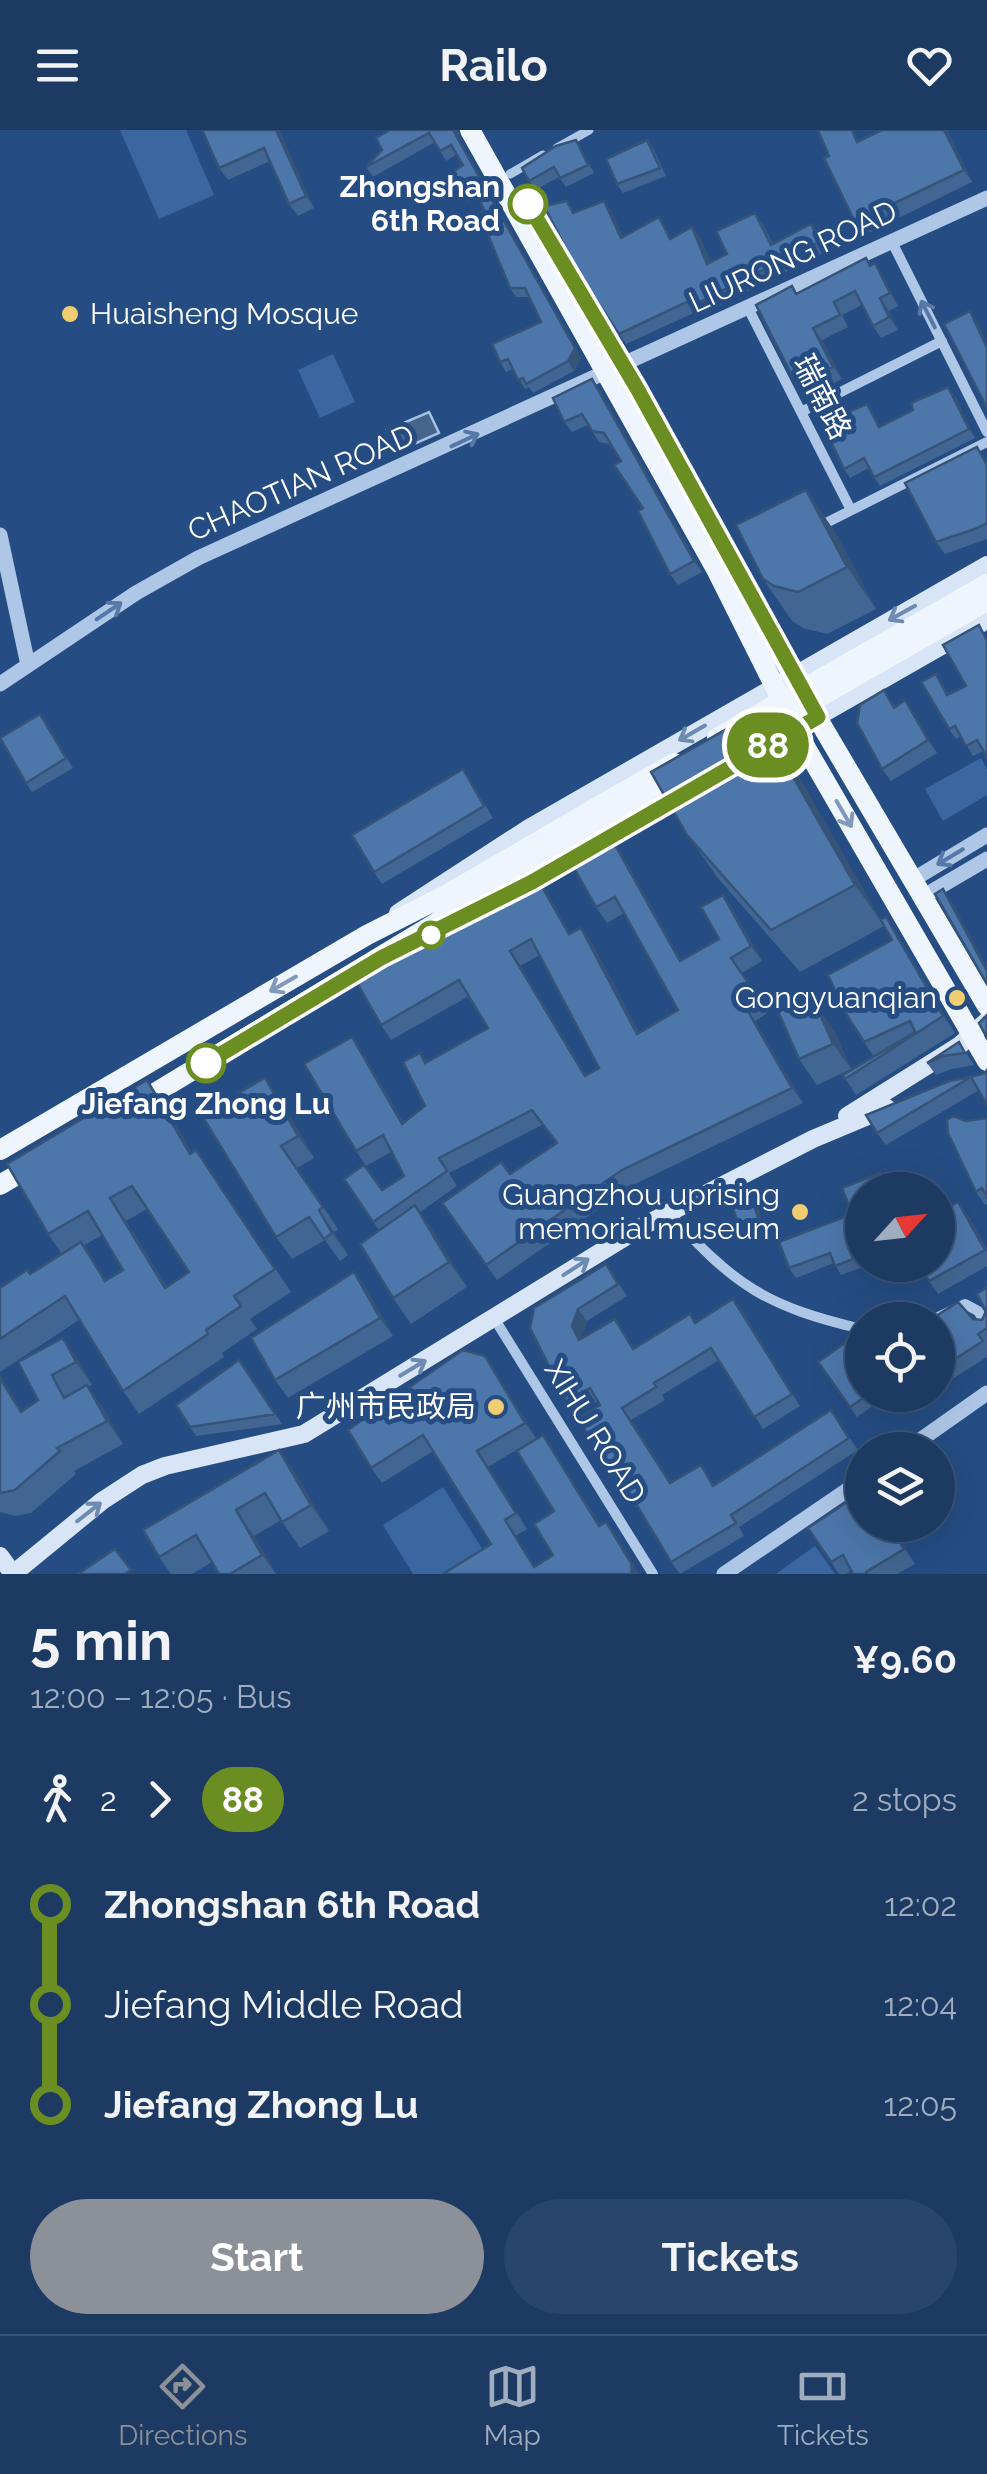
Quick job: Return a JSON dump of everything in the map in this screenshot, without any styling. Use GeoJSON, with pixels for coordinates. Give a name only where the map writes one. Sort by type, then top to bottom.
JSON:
{"type":"FeatureCollection","features":[{"type":"Feature","properties":{"kind":"main road"},"geometry":{"type":"LineString","coordinates":[[470,130],[615,370],[742,566],[798,695],[796,729],[980,1028],[987,1061]]}},
{"type":"Feature","properties":{"kind":"main road"},"geometry":{"type":"LineString","coordinates":[[485,130],[798,695],[919,888],[987,1006]]}},
{"type":"Feature","properties":{"kind":"main road"},"geometry":{"type":"LineString","coordinates":[[798,695],[987,565]]}},
{"type":"Feature","properties":{"kind":"main road"},"geometry":{"type":"LineString","coordinates":[[114,1117],[381,958],[598,816],[987,584]]}},
{"type":"Feature","properties":{"kind":"main road"},"geometry":{"type":"LineString","coordinates":[[0,1150],[367,934],[529,828],[987,602]]}},
{"type":"Feature","properties":{"kind":"main road"},"geometry":{"type":"LineString","coordinates":[[798,695],[987,620]]}},
{"type":"Feature","properties":{"kind":"main road"},"geometry":{"type":"LineString","coordinates":[[796,729],[798,695]]}},
{"type":"Feature","properties":{"kind":"main road"},"geometry":{"type":"LineString","coordinates":[[737,763],[796,729]]}},
{"type":"Feature","properties":{"kind":"main road"},"geometry":{"type":"LineString","coordinates":[[381,958],[482,909],[709,779]]}},
{"type":"Feature","properties":{"kind":"main road"},"geometry":{"type":"LineString","coordinates":[[367,934],[598,816]]}},
{"type":"Feature","properties":{"kind":"main road"},"geometry":{"type":"LineString","coordinates":[[813,1139],[980,1028]]}},
{"type":"Feature","properties":{"kind":"main road"},"geometry":{"type":"LineString","coordinates":[[0,1556],[14,1574],[102,1502],[142,1475],[304,1434],[668,1212],[813,1139],[910,1099]]}},
{"type":"Feature","properties":{"kind":"main road"},"geometry":{"type":"LineString","coordinates":[[0,1184],[57,1151]]}},
{"type":"Feature","properties":{"kind":"street"},"geometry":{"type":"LineString","coordinates":[[510,174],[589,130]]}},
{"type":"Feature","properties":{"kind":"street","name":"LIURONG ROAD"},"geometry":{"type":"LineString","coordinates":[[615,370],[987,198]]}},
{"type":"Feature","properties":{"kind":"street"},"geometry":{"type":"LineString","coordinates":[[892,242],[987,432]]}},
{"type":"Feature","properties":{"kind":"street","name":"瑞南路"},"geometry":{"type":"LineString","coordinates":[[748,308],[851,510]]}},
{"type":"Feature","properties":{"kind":"street"},"geometry":{"type":"LineString","coordinates":[[802,412],[942,341]]}},
{"type":"Feature","properties":{"kind":"street","name":"CHAOTIAN ROAD"},"geometry":{"type":"LineString","coordinates":[[0,684],[136,593],[198,558],[615,370]]}},
{"type":"Feature","properties":{"kind":"street"},"geometry":{"type":"LineString","coordinates":[[799,537],[987,442]]}},
{"type":"Feature","properties":{"kind":"street"},"geometry":{"type":"LineString","coordinates":[[0,534],[28,665]]}},
{"type":"Feature","properties":{"kind":"street"},"geometry":{"type":"LineString","coordinates":[[919,888],[987,835]]}},
{"type":"Feature","properties":{"kind":"street"},"geometry":{"type":"LineString","coordinates":[[919,888],[987,859]]}},
{"type":"Feature","properties":{"kind":"street"},"geometry":{"type":"LineString","coordinates":[[668,1212],[740,1284],[788,1308],[845,1323]]}},
{"type":"Feature","properties":{"kind":"street"},"geometry":{"type":"LineString","coordinates":[[955,1308],[964,1304],[978,1311],[987,1325]]}},
{"type":"Feature","properties":{"kind":"street","name":"XIHU ROAD"},"geometry":{"type":"LineString","coordinates":[[494,1318],[654,1574]]}},
{"type":"Feature","properties":{"kind":"street"},"geometry":{"type":"LineString","coordinates":[[932,1432],[987,1393]]}},
{"type":"Feature","properties":{"kind":"street"},"geometry":{"type":"LineString","coordinates":[[724,1574],[845,1492]]}},
{"type":"Feature","properties":{"kind":"shaded area"},"geometry":{"type":"Polygon","coordinates":[[[120,130],[186,130],[214,195],[159,219],[120,130]]]}},
{"type":"Feature","properties":{"kind":"shaded area"},"geometry":{"type":"Polygon","coordinates":[[[333,354],[355,402],[320,418],[298,370],[333,354]]]}},
{"type":"Feature","properties":{"kind":"shaded area"},"geometry":{"type":"Polygon","coordinates":[[[429,412],[439,433],[396,452],[387,430],[429,412]]]}},
{"type":"Feature","properties":{"kind":"shaded area"},"geometry":{"type":"Polygon","coordinates":[[[981,758],[987,769],[987,795],[943,821],[925,789],[981,758]]]}},
{"type":"Feature","properties":{"kind":"shaded area"},"geometry":{"type":"Polygon","coordinates":[[[443,1487],[490,1561],[470,1574],[413,1574],[383,1525],[443,1487]]]}},
{"type":"Feature","properties":{"kind":"shaded area"},"geometry":{"type":"Polygon","coordinates":[[[815,1546],[835,1574],[776,1574],[815,1546]]]}},
{"type":"Feature","properties":{"kind":"building"},"geometry":{"type":"Polygon","coordinates":[[[202,130],[276,130],[306,196],[289,204],[264,148],[219,168],[202,130]]]}},
{"type":"Feature","properties":{"kind":"building"},"geometry":{"type":"Polygon","coordinates":[[[390,130],[453,130],[575,348],[568,361],[526,384],[523,378],[518,380],[508,359],[500,362],[492,344],[541,322],[525,288],[510,288],[479,213],[484,210],[475,190],[460,193],[451,173],[463,165],[451,145],[440,151],[429,133],[366,167],[382,150],[376,138],[390,130]]]}},
{"type":"Feature","properties":{"kind":"building"},"geometry":{"type":"Polygon","coordinates":[[[818,130],[852,130],[857,142],[882,130],[944,130],[964,170],[855,222],[824,158],[829,156],[818,130]]]}},
{"type":"Feature","properties":{"kind":"building"},"geometry":{"type":"Polygon","coordinates":[[[576,140],[588,165],[560,178],[554,167],[529,181],[522,168],[556,146],[576,140]]]}},
{"type":"Feature","properties":{"kind":"building"},"geometry":{"type":"Polygon","coordinates":[[[647,140],[660,168],[617,184],[606,159],[647,140]]]}},
{"type":"Feature","properties":{"kind":"building"},"geometry":{"type":"Polygon","coordinates":[[[567,201],[573,213],[604,201],[621,238],[659,217],[670,239],[692,227],[707,264],[727,254],[716,231],[755,213],[771,245],[811,224],[820,241],[696,304],[693,299],[619,334],[581,278],[544,206],[567,201]]]}},
{"type":"Feature","properties":{"kind":"building"},"geometry":{"type":"Polygon","coordinates":[[[866,258],[870,266],[875,263],[890,293],[880,298],[889,317],[873,326],[855,291],[834,302],[840,315],[813,328],[833,367],[797,385],[756,305],[792,286],[796,294],[866,258]]]}},
{"type":"Feature","properties":{"kind":"building"},"geometry":{"type":"Polygon","coordinates":[[[970,311],[987,348],[987,408],[944,324],[970,311]]]}},
{"type":"Feature","properties":{"kind":"building"},"geometry":{"type":"Polygon","coordinates":[[[592,379],[694,561],[670,574],[638,511],[643,508],[614,465],[621,461],[604,433],[592,431],[582,414],[564,422],[553,398],[592,379]]]}},
{"type":"Feature","properties":{"kind":"building"},"geometry":{"type":"Polygon","coordinates":[[[948,387],[969,429],[874,477],[864,458],[844,469],[822,423],[867,404],[879,427],[913,410],[911,403],[948,387]]]}},
{"type":"Feature","properties":{"kind":"building"},"geometry":{"type":"Polygon","coordinates":[[[977,447],[987,465],[987,523],[936,542],[905,483],[977,447]]]}},
{"type":"Feature","properties":{"kind":"building"},"geometry":{"type":"Polygon","coordinates":[[[806,490],[847,567],[798,592],[763,579],[736,525],[806,490]]]}},
{"type":"Feature","properties":{"kind":"building"},"geometry":{"type":"Polygon","coordinates":[[[979,625],[987,641],[987,757],[977,740],[966,746],[955,726],[949,729],[921,682],[936,674],[947,695],[966,686],[943,645],[979,625]]]}},
{"type":"Feature","properties":{"kind":"building"},"geometry":{"type":"Polygon","coordinates":[[[884,690],[894,708],[905,700],[928,740],[882,769],[857,723],[860,705],[884,690]]]}},
{"type":"Feature","properties":{"kind":"building"},"geometry":{"type":"Polygon","coordinates":[[[40,714],[66,758],[26,783],[0,738],[40,714]]]}},
{"type":"Feature","properties":{"kind":"building"},"geometry":{"type":"Polygon","coordinates":[[[732,726],[753,726],[769,735],[855,885],[771,930],[687,835],[651,772],[732,726]]]}},
{"type":"Feature","properties":{"kind":"building"},"geometry":{"type":"Polygon","coordinates":[[[463,769],[484,806],[374,872],[352,835],[463,769]]]}},
{"type":"Feature","properties":{"kind":"building"},"geometry":{"type":"Polygon","coordinates":[[[615,845],[680,961],[719,939],[701,907],[723,895],[751,946],[731,958],[758,997],[745,1006],[792,1088],[622,1170],[486,1265],[442,1203],[501,1162],[510,1174],[557,1143],[532,1110],[439,1158],[447,1171],[373,1222],[344,1179],[364,1165],[382,1190],[404,1176],[383,1135],[356,1151],[304,1064],[352,1037],[402,1124],[425,1106],[403,1062],[420,1053],[425,1063],[488,1028],[459,980],[381,1025],[352,974],[533,871],[569,934],[581,928],[637,1034],[678,1010],[615,897],[596,907],[574,868],[615,845]],[[531,939],[510,951],[585,1076],[599,1068],[531,939]]]}},
{"type":"Feature","properties":{"kind":"building"},"geometry":{"type":"Polygon","coordinates":[[[943,889],[987,971],[987,984],[935,894],[943,889]]]}},
{"type":"Feature","properties":{"kind":"building"},"geometry":{"type":"Polygon","coordinates":[[[886,917],[943,1016],[845,1079],[843,1075],[915,1032],[910,1021],[864,1042],[831,990],[834,988],[828,975],[892,940],[881,920],[886,917]]]}},
{"type":"Feature","properties":{"kind":"building"},"geometry":{"type":"Polygon","coordinates":[[[797,1000],[801,1011],[816,1005],[833,1044],[799,1059],[777,1009],[797,1000]]]}},
{"type":"Feature","properties":{"kind":"building"},"geometry":{"type":"Polygon","coordinates":[[[987,1015],[987,1038],[979,1023],[987,1015]]]}},
{"type":"Feature","properties":{"kind":"building"},"geometry":{"type":"Polygon","coordinates":[[[959,1042],[965,1053],[927,1063],[959,1042]]]}},
{"type":"Feature","properties":{"kind":"building"},"geometry":{"type":"Polygon","coordinates":[[[987,1070],[987,1105],[971,1077],[987,1070]]]}},
{"type":"Feature","properties":{"kind":"building"},"geometry":{"type":"Polygon","coordinates":[[[971,1077],[877,1133],[866,1115],[949,1081],[971,1077]]]}},
{"type":"Feature","properties":{"kind":"building"},"geometry":{"type":"Polygon","coordinates":[[[265,1078],[298,1136],[281,1146],[323,1207],[319,1210],[332,1233],[324,1239],[309,1217],[276,1237],[201,1114],[265,1078]]]}},
{"type":"Feature","properties":{"kind":"building"},"geometry":{"type":"Polygon","coordinates":[[[147,1080],[190,1154],[196,1150],[275,1269],[234,1296],[241,1306],[206,1330],[208,1334],[123,1391],[65,1296],[0,1339],[0,1288],[27,1270],[30,1274],[81,1242],[105,1281],[123,1270],[88,1211],[48,1234],[7,1164],[147,1080]],[[132,1186],[110,1198],[165,1288],[189,1272],[132,1186]]]}},
{"type":"Feature","properties":{"kind":"building"},"geometry":{"type":"Polygon","coordinates":[[[953,1116],[966,1121],[987,1118],[987,1197],[982,1188],[976,1192],[948,1133],[947,1120],[953,1116]]]}},
{"type":"Feature","properties":{"kind":"building"},"geometry":{"type":"Polygon","coordinates":[[[746,1184],[762,1228],[742,1235],[727,1190],[746,1184]]]}},
{"type":"Feature","properties":{"kind":"building"},"geometry":{"type":"Polygon","coordinates":[[[958,1202],[985,1250],[955,1267],[958,1202]]]}},
{"type":"Feature","properties":{"kind":"building"},"geometry":{"type":"Polygon","coordinates":[[[415,1205],[449,1262],[393,1298],[360,1244],[415,1205]]]}},
{"type":"Feature","properties":{"kind":"building"},"geometry":{"type":"Polygon","coordinates":[[[845,1217],[845,1262],[835,1266],[830,1253],[789,1268],[779,1242],[845,1217]]]}},
{"type":"Feature","properties":{"kind":"building"},"geometry":{"type":"Polygon","coordinates":[[[606,1264],[618,1284],[578,1309],[572,1326],[579,1340],[615,1319],[633,1349],[690,1314],[695,1323],[733,1299],[792,1394],[754,1417],[711,1348],[654,1383],[656,1387],[622,1408],[670,1483],[701,1465],[713,1486],[831,1410],[845,1432],[845,1441],[731,1515],[736,1523],[671,1562],[578,1419],[600,1405],[590,1388],[567,1402],[530,1328],[534,1308],[606,1264]]]}},
{"type":"Feature","properties":{"kind":"building"},"geometry":{"type":"Polygon","coordinates":[[[354,1272],[380,1318],[275,1380],[251,1338],[354,1272]]]}},
{"type":"Feature","properties":{"kind":"building"},"geometry":{"type":"Polygon","coordinates":[[[987,1287],[987,1328],[978,1334],[983,1341],[955,1359],[955,1304],[958,1302],[973,1319],[982,1320],[986,1311],[977,1294],[987,1287]]]}},
{"type":"Feature","properties":{"kind":"building"},"geometry":{"type":"Polygon","coordinates":[[[63,1338],[76,1362],[52,1375],[64,1398],[87,1385],[107,1421],[57,1448],[60,1451],[15,1490],[0,1493],[0,1378],[21,1412],[38,1400],[18,1362],[63,1338]]]}},
{"type":"Feature","properties":{"kind":"building"},"geometry":{"type":"Polygon","coordinates":[[[845,1343],[845,1400],[818,1362],[845,1343]]]}},
{"type":"Feature","properties":{"kind":"building"},"geometry":{"type":"Polygon","coordinates":[[[463,1350],[485,1356],[525,1423],[477,1451],[516,1513],[505,1520],[534,1567],[553,1555],[534,1524],[554,1511],[517,1451],[543,1435],[599,1526],[606,1522],[631,1563],[632,1574],[443,1574],[491,1544],[423,1435],[371,1468],[348,1430],[463,1350]]]}},
{"type":"Feature","properties":{"kind":"building"},"geometry":{"type":"Polygon","coordinates":[[[239,1360],[275,1414],[190,1427],[176,1405],[239,1360]]]}},
{"type":"Feature","properties":{"kind":"building"},"geometry":{"type":"Polygon","coordinates":[[[279,1450],[311,1505],[282,1522],[265,1493],[236,1510],[262,1555],[230,1574],[219,1574],[196,1535],[159,1557],[143,1530],[279,1450]]]}},
{"type":"Feature","properties":{"kind":"building"},"geometry":{"type":"Polygon","coordinates":[[[845,1503],[845,1542],[900,1542],[904,1549],[867,1574],[853,1574],[843,1555],[831,1562],[808,1528],[845,1503]]]}},
{"type":"Feature","properties":{"kind":"building"},"geometry":{"type":"Polygon","coordinates":[[[115,1549],[131,1570],[125,1574],[78,1574],[115,1549]]]}},
{"type":"Feature","properties":{"kind":"bus line","name":"88"},"geometry":{"type":"LineString","coordinates":[[206,1063],[381,958],[532,882],[818,717],[638,390],[528,204]]}},
{"type":"Feature","properties":{"kind":"place","name":"Zhongshan 6th Road"},"geometry":{"type":"Point","coordinates":[528,204]}},
{"type":"Feature","properties":{"kind":"place","name":"Huaisheng Mosque"},"geometry":{"type":"Point","coordinates":[70,314]}},
{"type":"Feature","properties":{"kind":"place","name":"Gongyuanqian"},"geometry":{"type":"Point","coordinates":[957,998]}},
{"type":"Feature","properties":{"kind":"place","name":"Jiefang Zhong Lu"},"geometry":{"type":"Point","coordinates":[206,1063]}},
{"type":"Feature","properties":{"kind":"place","name":"Guangzhou uprising memorial museum"},"geometry":{"type":"Point","coordinates":[800,1212]}},
{"type":"Feature","properties":{"kind":"place","name":"广州市民政局"},"geometry":{"type":"Point","coordinates":[496,1407]}}]}
